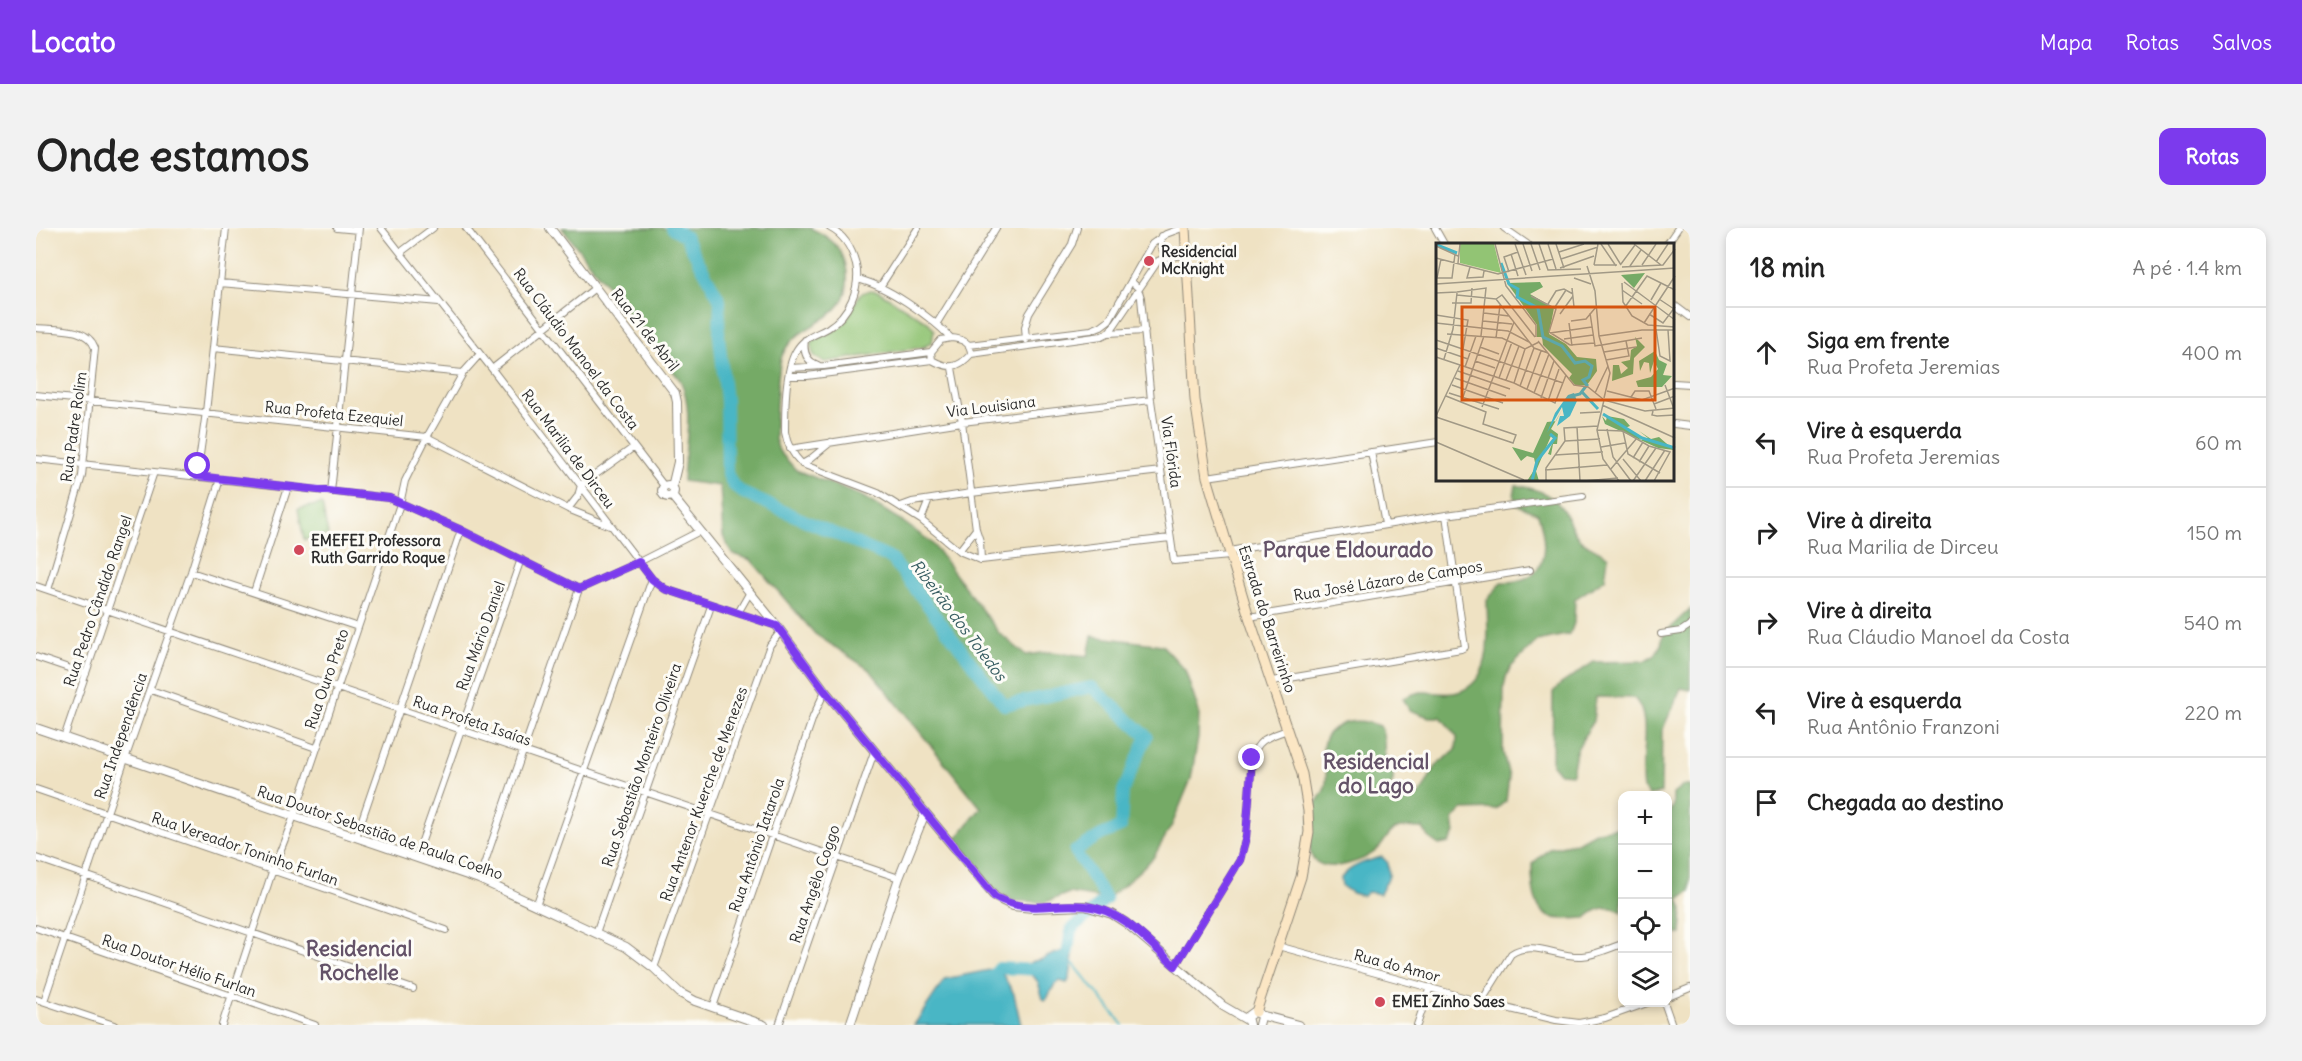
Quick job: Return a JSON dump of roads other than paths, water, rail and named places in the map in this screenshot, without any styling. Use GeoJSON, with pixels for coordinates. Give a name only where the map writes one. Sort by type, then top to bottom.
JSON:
{"type":"FeatureCollection","features":[{"type":"Feature","properties":{"kind":"main road","name":"Estrada do Barreirinho"},"geometry":{"type":"LineString","coordinates":[[1184,228],[1195,400],[1207,477],[1249,616],[1302,774],[1308,811],[1309,832],[1301,877],[1258,1013]]}},
{"type":"Feature","properties":{"kind":"street"},"geometry":{"type":"LineString","coordinates":[[197,476],[226,228]]}},
{"type":"Feature","properties":{"kind":"street"},"geometry":{"type":"LineString","coordinates":[[331,492],[359,229],[337,228]]}},
{"type":"Feature","properties":{"kind":"street","name":"Rua Marilia de Dirceu"},"geometry":{"type":"LineString","coordinates":[[381,228],[652,579],[665,589],[779,629]]}},
{"type":"Feature","properties":{"kind":"street"},"geometry":{"type":"LineString","coordinates":[[401,252],[433,228]]}},
{"type":"Feature","properties":{"kind":"street","name":"Rua Cláudio Manoel da Costa"},"geometry":{"type":"LineString","coordinates":[[466,228],[825,691],[995,897],[1013,906],[1033,908],[1085,906],[1112,914],[1126,922],[1223,1006],[1248,1022]]}},
{"type":"Feature","properties":{"kind":"street","name":"Rua 21 de Abril"},"geometry":{"type":"LineString","coordinates":[[550,228],[675,393],[678,462],[669,489]]}},
{"type":"Feature","properties":{"kind":"street"},"geometry":{"type":"LineString","coordinates":[[833,228],[849,246],[855,261],[857,279],[854,296],[837,321],[805,340],[796,351],[790,368],[785,432],[790,449],[802,464],[879,493],[921,520],[959,551],[981,560],[1170,538]]}},
{"type":"Feature","properties":{"kind":"street"},"geometry":{"type":"LineString","coordinates":[[880,287],[918,228]]}},
{"type":"Feature","properties":{"kind":"street"},"geometry":{"type":"LineString","coordinates":[[941,340],[937,323],[996,228]]}},
{"type":"Feature","properties":{"kind":"street"},"geometry":{"type":"LineString","coordinates":[[1028,346],[1026,327],[1029,314],[1072,244],[1077,228]]}},
{"type":"Feature","properties":{"kind":"street"},"geometry":{"type":"LineString","coordinates":[[969,345],[1091,330],[1101,326],[1109,320],[1152,244],[1161,236],[1184,228]]}},
{"type":"Feature","properties":{"kind":"street"},"geometry":{"type":"LineString","coordinates":[[1435,228],[1443,243]]}},
{"type":"Feature","properties":{"kind":"street"},"geometry":{"type":"LineString","coordinates":[[1504,228],[1526,243]]}},
{"type":"Feature","properties":{"kind":"street"},"geometry":{"type":"LineString","coordinates":[[1668,243],[1678,228]]}},
{"type":"Feature","properties":{"kind":"street"},"geometry":{"type":"LineString","coordinates":[[1161,236],[1161,246],[1166,258]]}},
{"type":"Feature","properties":{"kind":"street"},"geometry":{"type":"LineString","coordinates":[[1108,333],[1158,261],[1187,255]]}},
{"type":"Feature","properties":{"kind":"street"},"geometry":{"type":"LineString","coordinates":[[857,279],[869,281],[880,287],[937,323],[951,338]]}},
{"type":"Feature","properties":{"kind":"street"},"geometry":{"type":"LineString","coordinates":[[1131,281],[1138,288]]}},
{"type":"Feature","properties":{"kind":"street"},"geometry":{"type":"LineString","coordinates":[[220,283],[439,303]]}},
{"type":"Feature","properties":{"kind":"street"},"geometry":{"type":"LineString","coordinates":[[492,369],[595,288]]}},
{"type":"Feature","properties":{"kind":"street","name":"Via Flórida"},"geometry":{"type":"LineString","coordinates":[[1138,288],[1174,562],[1230,554]]}},
{"type":"Feature","properties":{"kind":"street"},"geometry":{"type":"LineString","coordinates":[[1123,294],[1141,308]]}},
{"type":"Feature","properties":{"kind":"street"},"geometry":{"type":"LineString","coordinates":[[1675,306],[1690,317]]}},
{"type":"Feature","properties":{"kind":"street","name":"Rua Padre Rolim"},"geometry":{"type":"LineString","coordinates":[[36,328],[81,332],[89,336],[95,348],[82,476],[48,590]]}},
{"type":"Feature","properties":{"kind":"street"},"geometry":{"type":"LineString","coordinates":[[789,376],[807,376],[932,360],[952,368],[960,365],[971,354],[1102,336],[1108,333],[1145,331]]}},
{"type":"Feature","properties":{"kind":"street"},"geometry":{"type":"LineString","coordinates":[[790,368],[824,366],[930,352],[941,340],[951,338],[966,342],[971,354]]}},
{"type":"Feature","properties":{"kind":"street"},"geometry":{"type":"LineString","coordinates":[[805,340],[807,358],[816,365],[824,366]]}},
{"type":"Feature","properties":{"kind":"street"},"geometry":{"type":"LineString","coordinates":[[213,348],[464,372]]}},
{"type":"Feature","properties":{"kind":"street"},"geometry":{"type":"LineString","coordinates":[[930,352],[932,360]]}},
{"type":"Feature","properties":{"kind":"street","name":"Rua Ouro Preto"},"geometry":{"type":"LineString","coordinates":[[222,1025],[272,872],[294,816],[400,504],[405,481],[427,436],[464,372],[480,354]]}},
{"type":"Feature","properties":{"kind":"street"},"geometry":{"type":"LineString","coordinates":[[952,368],[962,422],[976,529],[980,541],[981,560]]}},
{"type":"Feature","properties":{"kind":"street"},"geometry":{"type":"LineString","coordinates":[[1675,383],[1690,384]]}},
{"type":"Feature","properties":{"kind":"street","name":"Rua Profeta Ezequiel"},"geometry":{"type":"LineString","coordinates":[[36,395],[427,436],[568,509],[610,526]]}},
{"type":"Feature","properties":{"kind":"street","name":"Via Louisiana"},"geometry":{"type":"LineString","coordinates":[[790,449],[835,440],[962,422],[1151,400]]}},
{"type":"Feature","properties":{"kind":"street"},"geometry":{"type":"LineString","coordinates":[[1675,424],[1690,426]]}},
{"type":"Feature","properties":{"kind":"street","name":"Via Louisiana"},"geometry":{"type":"LineString","coordinates":[[802,464],[835,440]]}},
{"type":"Feature","properties":{"kind":"street"},"geometry":{"type":"LineString","coordinates":[[1207,477],[1436,442]]}},
{"type":"Feature","properties":{"kind":"street"},"geometry":{"type":"LineString","coordinates":[[568,509],[578,496],[581,485],[634,447]]}},
{"type":"Feature","properties":{"kind":"street"},"geometry":{"type":"LineString","coordinates":[[1371,452],[1385,524]]}},
{"type":"Feature","properties":{"kind":"street"},"geometry":{"type":"LineString","coordinates":[[36,459],[383,497],[461,530],[579,589]]}},
{"type":"Feature","properties":{"kind":"street"},"geometry":{"type":"LineString","coordinates":[[901,506],[971,493],[1161,471]]}},
{"type":"Feature","properties":{"kind":"street","name":"Rua Pedro Cândido Rangel"},"geometry":{"type":"LineString","coordinates":[[64,738],[154,472]]}},
{"type":"Feature","properties":{"kind":"street","name":"Rua Independência"},"geometry":{"type":"LineString","coordinates":[[44,1001],[125,759],[191,572],[220,479]]}},
{"type":"Feature","properties":{"kind":"street"},"geometry":{"type":"LineString","coordinates":[[254,592],[288,487]]}},
{"type":"Feature","properties":{"kind":"street"},"geometry":{"type":"LineString","coordinates":[[1230,554],[1385,524],[1583,496]]}},
{"type":"Feature","properties":{"kind":"street"},"geometry":{"type":"LineString","coordinates":[[921,520],[929,500]]}},
{"type":"Feature","properties":{"kind":"street"},"geometry":{"type":"LineString","coordinates":[[596,520],[602,514]]}},
{"type":"Feature","properties":{"kind":"street"},"geometry":{"type":"LineString","coordinates":[[1272,681],[1465,647],[1446,515]]}},
{"type":"Feature","properties":{"kind":"street"},"geometry":{"type":"LineString","coordinates":[[959,551],[976,529]]}},
{"type":"Feature","properties":{"kind":"street"},"geometry":{"type":"LineString","coordinates":[[356,837],[461,530]]}},
{"type":"Feature","properties":{"kind":"street"},"geometry":{"type":"LineString","coordinates":[[479,879],[579,589],[700,531]]}},
{"type":"Feature","properties":{"kind":"street","name":"Rua Mário Daniel"},"geometry":{"type":"LineString","coordinates":[[416,858],[521,559]]}},
{"type":"Feature","properties":{"kind":"street","name":"Rua José Lázaro de Campos"},"geometry":{"type":"LineString","coordinates":[[1249,616],[1530,570]]}},
{"type":"Feature","properties":{"kind":"street"},"geometry":{"type":"LineString","coordinates":[[191,572],[358,627]]}},
{"type":"Feature","properties":{"kind":"street"},"geometry":{"type":"LineString","coordinates":[[536,906],[652,579]]}},
{"type":"Feature","properties":{"kind":"street","name":"Rua Profeta Isaías"},"geometry":{"type":"LineString","coordinates":[[36,586],[899,879]]}},
{"type":"Feature","properties":{"kind":"street"},"geometry":{"type":"LineString","coordinates":[[738,614],[750,592]]}},
{"type":"Feature","properties":{"kind":"street","name":"Rua Sebastião Monteiro Oliveira"},"geometry":{"type":"LineString","coordinates":[[596,933],[711,606]]}},
{"type":"Feature","properties":{"kind":"street"},"geometry":{"type":"LineString","coordinates":[[1661,634],[1681,631],[1690,625]]}},
{"type":"Feature","properties":{"kind":"street","name":"Rua Antenor Kuerche de Menezes"},"geometry":{"type":"LineString","coordinates":[[654,968],[770,645],[779,629]]}},
{"type":"Feature","properties":{"kind":"street"},"geometry":{"type":"LineString","coordinates":[[36,657],[86,674]]}},
{"type":"Feature","properties":{"kind":"street"},"geometry":{"type":"LineString","coordinates":[[150,690],[316,748]]}},
{"type":"Feature","properties":{"kind":"street","name":"Rua Antônio Iatarola"},"geometry":{"type":"LineString","coordinates":[[713,1007],[813,717],[825,691]]}},
{"type":"Feature","properties":{"kind":"street","name":"Rua Doutor Sebastião de Paula Coelho"},"geometry":{"type":"LineString","coordinates":[[36,728],[479,879],[626,947],[654,968],[680,993],[695,1001],[764,1025]]}},
{"type":"Feature","properties":{"kind":"street"},"geometry":{"type":"LineString","coordinates":[[1175,966],[1240,860],[1246,837],[1252,758],[1255,747],[1263,739],[1287,730]]}},
{"type":"Feature","properties":{"kind":"street","name":"Rua Angêlo Coggo"},"geometry":{"type":"LineString","coordinates":[[779,1025],[874,752]]}},
{"type":"Feature","properties":{"kind":"street","name":"Rua Vereador Toninho Furlan"},"geometry":{"type":"LineString","coordinates":[[36,789],[446,930]]}},
{"type":"Feature","properties":{"kind":"street"},"geometry":{"type":"LineString","coordinates":[[850,1025],[899,879],[926,813]]}},
{"type":"Feature","properties":{"kind":"street"},"geometry":{"type":"LineString","coordinates":[[36,858],[413,989]]}},
{"type":"Feature","properties":{"kind":"street","name":"Rua Doutor Hélio Furlan"},"geometry":{"type":"LineString","coordinates":[[36,928],[315,1025]]}},
{"type":"Feature","properties":{"kind":"street","name":"Rua do Amor"},"geometry":{"type":"LineString","coordinates":[[1278,946],[1481,1002],[1579,1024],[1636,1007]]}},
{"type":"Feature","properties":{"kind":"street"},"geometry":{"type":"LineString","coordinates":[[1481,1002],[1511,954],[1518,948],[1527,946],[1566,957],[1586,956],[1618,946]]}},
{"type":"Feature","properties":{"kind":"street"},"geometry":{"type":"LineString","coordinates":[[1417,1025],[1430,987]]}},
{"type":"Feature","properties":{"kind":"street"},"geometry":{"type":"LineString","coordinates":[[1672,995],[1690,988]]}},
{"type":"Feature","properties":{"kind":"street"},"geometry":{"type":"LineString","coordinates":[[36,999],[114,1025]]}},
{"type":"Feature","properties":{"kind":"street"},"geometry":{"type":"LineString","coordinates":[[1666,1007],[1672,1025]]}},
{"type":"Feature","properties":{"kind":"street"},"geometry":{"type":"LineString","coordinates":[[1248,1022],[1250,1013],[1258,1013],[1298,1025]]}},
{"type":"Feature","properties":{"kind":"street"},"geometry":{"type":"LineString","coordinates":[[1258,1013],[1262,1020],[1258,1025]]}},
{"type":"Feature","properties":{"kind":"water"},"geometry":{"type":"Polygon","coordinates":[[[1382,857],[1388,863],[1389,876],[1380,894],[1368,892],[1363,896],[1352,893],[1342,886],[1341,878],[1354,867],[1382,857]]]}},
{"type":"Feature","properties":{"kind":"water"},"geometry":{"type":"Polygon","coordinates":[[[1068,950],[1073,955],[1070,978],[1067,983],[1060,981],[1055,984],[1046,1000],[1043,999],[1038,982],[1028,969],[1028,964],[1068,950]]]}},
{"type":"Feature","properties":{"kind":"water"},"geometry":{"type":"Polygon","coordinates":[[[999,968],[1014,994],[1021,1025],[914,1025],[945,979],[999,968]]]}},
{"type":"Feature","properties":{"kind":"waterway","name":"Ribeirão dos Toledos"},"geometry":{"type":"LineString","coordinates":[[672,228],[685,236],[720,300],[719,336],[726,401],[727,473],[733,485],[743,493],[892,559],[1004,705],[1092,687],[1147,736],[1123,791],[1121,827],[1101,835],[1075,851],[1106,899],[1071,930],[1067,955],[1061,962]]}},
{"type":"Feature","properties":{"kind":"waterway"},"geometry":{"type":"LineString","coordinates":[[1072,962],[1123,1025]]}},
{"type":"Feature","properties":{"kind":"waterway","name":"Ribeirão dos Toledos"},"geometry":{"type":"LineString","coordinates":[[990,980],[999,968],[1042,970]]}},
{"type":"Feature","properties":{"kind":"place","name":"Residencial McKnight"},"geometry":{"type":"Point","coordinates":[1149,261]}},
{"type":"Feature","properties":{"kind":"place","name":"EMEFEI Professora Ruth Garrido Roque"},"geometry":{"type":"Point","coordinates":[299,550]}},
{"type":"Feature","properties":{"kind":"place","name":"EMEI Zinho Saes"},"geometry":{"type":"Point","coordinates":[1380,1002]}},
{"type":"Feature","properties":{"kind":"district","name":"Parque Eldourado"},"geometry":{"type":"Point","coordinates":[1348,550]}},
{"type":"Feature","properties":{"kind":"district","name":"Residencial do Lago"},"geometry":{"type":"Point","coordinates":[1376,774]}},
{"type":"Feature","properties":{"kind":"district","name":"Residencial Rochelle"},"geometry":{"type":"Point","coordinates":[359,961]}}]}
